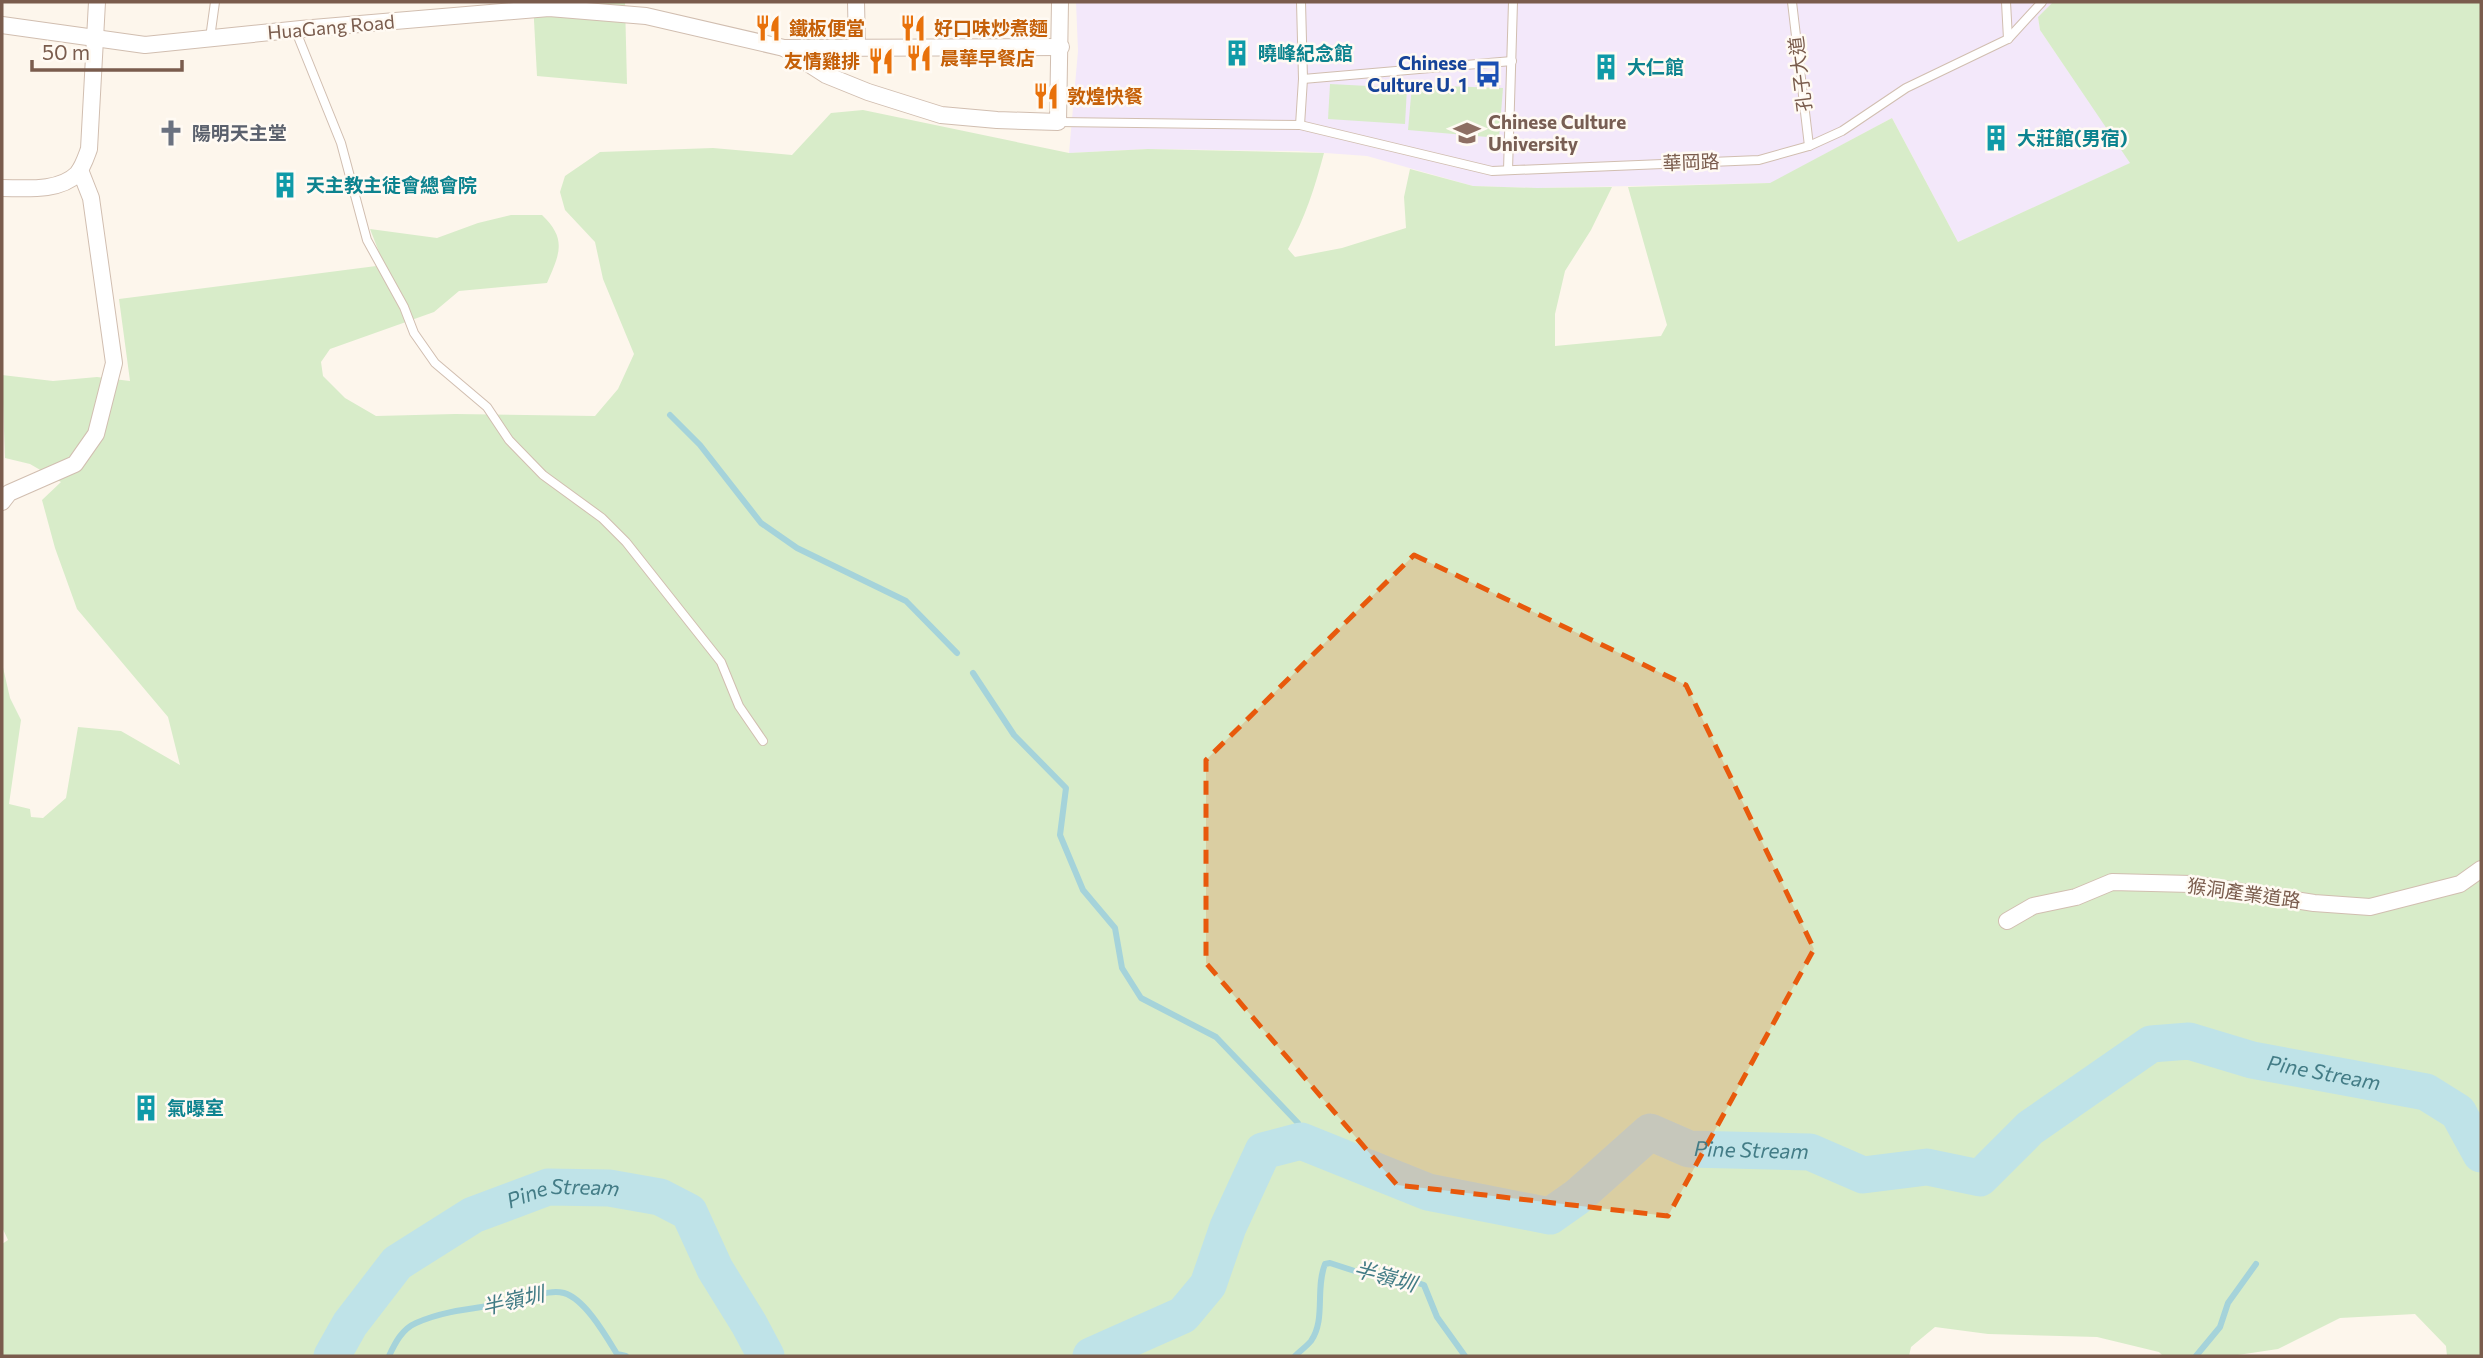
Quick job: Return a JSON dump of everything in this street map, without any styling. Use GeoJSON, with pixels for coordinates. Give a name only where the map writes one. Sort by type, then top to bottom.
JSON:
{"type":"FeatureCollection","features":[{"type":"Feature","properties":{"kind":"street"},"geometry":{"type":"LineString","coordinates":[[2,188],[48,187],[74,177],[80,170],[89,149],[97,2]]}},
{"type":"Feature","properties":{"kind":"street"},"geometry":{"type":"LineString","coordinates":[[856,2],[857,47]]}},
{"type":"Feature","properties":{"kind":"street"},"geometry":{"type":"LineString","coordinates":[[1058,122],[1060,2]]}},
{"type":"Feature","properties":{"kind":"street","name":"HuaGang Road"},"geometry":{"type":"LineString","coordinates":[[2,25],[145,45],[295,29],[549,8],[646,16],[784,48],[826,75],[940,115],[1058,122]]}},
{"type":"Feature","properties":{"kind":"street"},"geometry":{"type":"LineString","coordinates":[[784,48],[1061,47]]}},
{"type":"Feature","properties":{"kind":"street"},"geometry":{"type":"LineString","coordinates":[[2,502],[9,493],[75,464],[96,434],[114,363],[91,198],[80,170]]}},
{"type":"Feature","properties":{"kind":"street","name":"猴洞產業道路"},"geometry":{"type":"LineString","coordinates":[[2007,921],[2034,906],[2076,897],[2112,883],[2190,884],[2314,903],[2370,907],[2460,884],[2481,869]]}},
{"type":"Feature","properties":{"kind":"lane"},"geometry":{"type":"LineString","coordinates":[[210,38],[215,2]]}},
{"type":"Feature","properties":{"kind":"lane"},"geometry":{"type":"LineString","coordinates":[[1300,125],[1303,79],[1301,2]]}},
{"type":"Feature","properties":{"kind":"lane"},"geometry":{"type":"LineString","coordinates":[[1508,170],[1513,2]]}},
{"type":"Feature","properties":{"kind":"lane","name":"孔子大道"},"geometry":{"type":"LineString","coordinates":[[1792,2],[1809,146]]}},
{"type":"Feature","properties":{"kind":"lane"},"geometry":{"type":"LineString","coordinates":[[2006,2],[2008,39]]}},
{"type":"Feature","properties":{"kind":"lane","name":"華岡路"},"geometry":{"type":"LineString","coordinates":[[1058,122],[1300,125],[1492,171],[1759,160],[1809,146],[1842,131],[1915,83],[2008,39],[2042,2]]}},
{"type":"Feature","properties":{"kind":"lane"},"geometry":{"type":"LineString","coordinates":[[295,29],[341,143],[367,240],[404,307],[414,333],[435,363],[487,407],[509,440],[542,475],[602,519],[626,541],[721,662],[739,706],[763,741]]}},
{"type":"Feature","properties":{"kind":"lane"},"geometry":{"type":"LineString","coordinates":[[1303,79],[1512,61]]}},
{"type":"Feature","properties":{"kind":"highlighted area"},"geometry":{"type":"Polygon","coordinates":[[[1414,555],[1686,685],[1814,949],[1668,1216],[1397,1185],[1206,963],[1206,760],[1414,555]]]}},
{"type":"Feature","properties":{"kind":"shaded area","name":"Chinese Culture University"},"geometry":{"type":"Polygon","coordinates":[[[1076,2],[2053,2],[2038,17],[2040,30],[2131,163],[1958,242],[1892,118],[1771,183],[1537,188],[1473,186],[1367,156],[1298,151],[1148,149],[1069,153],[1078,51],[1076,2]]]}},
{"type":"Feature","properties":{"kind":"green space"},"geometry":{"type":"Polygon","coordinates":[[[533,2],[625,2],[627,84],[537,76],[533,2]]]}},
{"type":"Feature","properties":{"kind":"green space"},"geometry":{"type":"Polygon","coordinates":[[[2053,2],[2481,2],[2481,1356],[2447,1356],[2446,1346],[2415,1314],[2340,1318],[2278,1349],[2231,1356],[2163,1356],[2159,1352],[2097,1337],[1988,1334],[1935,1327],[1911,1347],[1909,1356],[2,1356],[2,1244],[8,1240],[2,1227],[2,663],[10,698],[21,720],[9,804],[30,809],[31,817],[43,818],[66,798],[78,727],[121,731],[180,765],[168,717],[77,609],[55,548],[42,500],[61,482],[30,464],[5,458],[2,375],[53,381],[97,377],[130,381],[119,299],[384,265],[370,229],[437,238],[478,223],[511,215],[542,215],[555,232],[559,247],[547,283],[459,291],[434,312],[330,349],[321,362],[323,376],[345,398],[376,416],[595,416],[618,389],[634,354],[603,279],[595,242],[565,210],[560,192],[565,176],[600,152],[713,148],[792,155],[831,113],[863,110],[1069,153],[1148,149],[1324,153],[1300,226],[1288,249],[1295,257],[1342,248],[1406,228],[1404,197],[1410,169],[1473,186],[1612,187],[1591,230],[1565,271],[1555,314],[1555,346],[1661,336],[1667,325],[1628,187],[1770,183],[1892,118],[1958,242],[2130,163],[2040,30],[2038,17],[2053,2]]]}},
{"type":"Feature","properties":{"kind":"green space"},"geometry":{"type":"Polygon","coordinates":[[[1330,84],[1407,88],[1405,124],[1328,119],[1330,84]]]}},
{"type":"Feature","properties":{"kind":"green space"},"geometry":{"type":"Polygon","coordinates":[[[1412,85],[1503,88],[1499,138],[1408,130],[1412,85]]]}},
{"type":"Feature","properties":{"kind":"waterway"},"geometry":{"type":"LineString","coordinates":[[670,415],[700,445],[761,523],[797,548],[906,601],[957,653]]}},
{"type":"Feature","properties":{"kind":"waterway"},"geometry":{"type":"LineString","coordinates":[[973,673],[1014,735],[1066,788],[1060,835],[1083,890],[1115,928],[1122,968],[1141,998],[1216,1037],[1298,1123],[1301,1141]]}},
{"type":"Feature","properties":{"kind":"waterway","name":"Pine Stream"},"geometry":{"type":"LineString","coordinates":[[1091,1356],[1183,1315],[1208,1285],[1228,1227],[1263,1151],[1301,1141],[1428,1192],[1550,1216],[1577,1197],[1650,1132],[1689,1149],[1810,1152],[1863,1175],[1927,1167],[1980,1178],[2030,1128],[2151,1044],[2189,1041],[2252,1060],[2426,1092],[2458,1112],[2481,1154]]}},
{"type":"Feature","properties":{"kind":"waterway","name":"Pine Stream"},"geometry":{"type":"LineString","coordinates":[[332,1356],[350,1324],[397,1263],[473,1215],[548,1187],[609,1188],[660,1197],[689,1212],[715,1269],[766,1356]]}},
{"type":"Feature","properties":{"kind":"waterway","name":"半嶺圳"},"geometry":{"type":"LineString","coordinates":[[1295,1356],[1315,1333],[1322,1274],[1325,1264],[1330,1263],[1361,1273],[1394,1275],[1424,1285],[1437,1317],[1465,1356]]}},
{"type":"Feature","properties":{"kind":"waterway"},"geometry":{"type":"LineString","coordinates":[[2196,1356],[2220,1327],[2228,1303],[2256,1264]]}},
{"type":"Feature","properties":{"kind":"waterway","name":"半嶺圳"},"geometry":{"type":"LineString","coordinates":[[389,1356],[396,1341],[416,1323],[455,1311],[553,1292],[564,1293],[580,1303],[617,1354],[626,1356]]}},
{"type":"Feature","properties":{"kind":"place","name":"鐵板便當"},"geometry":{"type":"Point","coordinates":[768,28]}},
{"type":"Feature","properties":{"kind":"place","name":"好口味炒煮麵"},"geometry":{"type":"Point","coordinates":[913,28]}},
{"type":"Feature","properties":{"kind":"place","name":"曉峰紀念館"},"geometry":{"type":"Point","coordinates":[1237,53]}},
{"type":"Feature","properties":{"kind":"place","name":"晨華早餐店"},"geometry":{"type":"Point","coordinates":[919,58]}},
{"type":"Feature","properties":{"kind":"place","name":"友情雞排"},"geometry":{"type":"Point","coordinates":[881,61]}},
{"type":"Feature","properties":{"kind":"place","name":"大仁館"},"geometry":{"type":"Point","coordinates":[1606,67]}},
{"type":"Feature","properties":{"kind":"place","name":"Chinese Culture U. 1"},"geometry":{"type":"Point","coordinates":[1488,74]}},
{"type":"Feature","properties":{"kind":"place","name":"敦煌快餐"},"geometry":{"type":"Point","coordinates":[1046,96]}},
{"type":"Feature","properties":{"kind":"place","name":"陽明天主堂"},"geometry":{"type":"Point","coordinates":[171,133]}},
{"type":"Feature","properties":{"kind":"place","name":"Chinese Culture University"},"geometry":{"type":"Point","coordinates":[1467,133]}},
{"type":"Feature","properties":{"kind":"place","name":"大莊館(男宿)"},"geometry":{"type":"Point","coordinates":[1996,138]}},
{"type":"Feature","properties":{"kind":"place","name":"天主教主徒會總會院"},"geometry":{"type":"Point","coordinates":[285,185]}},
{"type":"Feature","properties":{"kind":"place","name":"氣曝室"},"geometry":{"type":"Point","coordinates":[146,1108]}}]}
